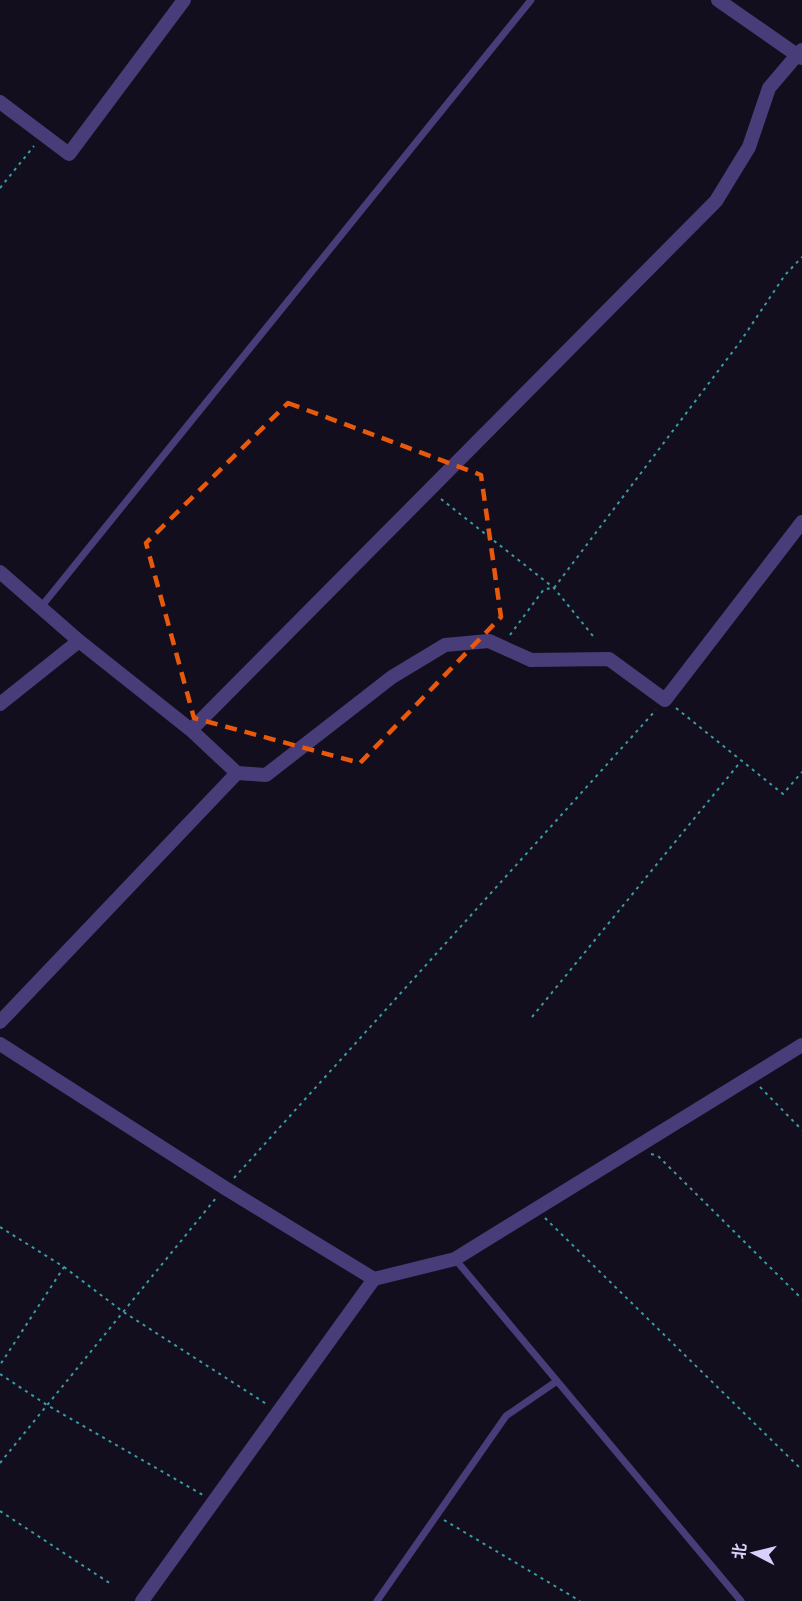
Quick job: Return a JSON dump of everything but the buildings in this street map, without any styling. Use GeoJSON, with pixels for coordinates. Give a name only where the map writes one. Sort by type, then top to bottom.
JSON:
{"type":"FeatureCollection","features":[{"type":"Feature","properties":{"kind":"street"},"geometry":{"type":"LineString","coordinates":[[0,102],[69,154],[184,0]]}},
{"type":"Feature","properties":{"kind":"street"},"geometry":{"type":"LineString","coordinates":[[191,730],[716,201],[749,147],[769,88],[800,54],[718,0]]}},
{"type":"Feature","properties":{"kind":"street"},"geometry":{"type":"LineString","coordinates":[[0,572],[79,641],[191,730],[237,773],[266,775],[392,677],[445,645],[489,641],[531,660],[609,659],[665,700],[802,522]]}},
{"type":"Feature","properties":{"kind":"street"},"geometry":{"type":"LineString","coordinates":[[0,704],[79,641]]}},
{"type":"Feature","properties":{"kind":"street"},"geometry":{"type":"LineString","coordinates":[[2,1017],[237,773]]}},
{"type":"Feature","properties":{"kind":"street"},"geometry":{"type":"LineString","coordinates":[[0,1044],[225,1188],[374,1279]]}},
{"type":"Feature","properties":{"kind":"street"},"geometry":{"type":"LineString","coordinates":[[142,1601],[374,1279],[455,1259],[802,1045]]}},
{"type":"Feature","properties":{"kind":"lane"},"geometry":{"type":"LineString","coordinates":[[40,607],[531,0]]}},
{"type":"Feature","properties":{"kind":"lane"},"geometry":{"type":"LineString","coordinates":[[455,1259],[741,1601]]}},
{"type":"Feature","properties":{"kind":"lane"},"geometry":{"type":"LineString","coordinates":[[377,1601],[506,1416],[557,1381]]}},
{"type":"Feature","properties":{"kind":"path"},"geometry":{"type":"LineString","coordinates":[[0,188],[44,135]]}},
{"type":"Feature","properties":{"kind":"path"},"geometry":{"type":"LineString","coordinates":[[502,647],[544,589],[554,588],[740,342],[785,275],[802,257]]}},
{"type":"Feature","properties":{"kind":"path"},"geometry":{"type":"LineString","coordinates":[[430,489],[554,588],[593,636]]}},
{"type":"Feature","properties":{"kind":"path"},"geometry":{"type":"LineString","coordinates":[[0,1463],[122,1311],[225,1188],[665,700],[783,794],[802,772]]}},
{"type":"Feature","properties":{"kind":"path"},"geometry":{"type":"LineString","coordinates":[[532,1017],[741,760]]}},
{"type":"Feature","properties":{"kind":"path"},"geometry":{"type":"LineString","coordinates":[[750,1077],[802,1130]]}},
{"type":"Feature","properties":{"kind":"path"},"geometry":{"type":"LineString","coordinates":[[634,1149],[658,1156],[802,1299]]}},
{"type":"Feature","properties":{"kind":"path"},"geometry":{"type":"LineString","coordinates":[[536,1210],[802,1470]]}},
{"type":"Feature","properties":{"kind":"path"},"geometry":{"type":"LineString","coordinates":[[0,1227],[64,1267],[122,1311],[277,1411]]}},
{"type":"Feature","properties":{"kind":"path"},"geometry":{"type":"LineString","coordinates":[[0,1365],[64,1267]]}},
{"type":"Feature","properties":{"kind":"path"},"geometry":{"type":"LineString","coordinates":[[0,1374],[47,1405],[213,1501]]}},
{"type":"Feature","properties":{"kind":"path"},"geometry":{"type":"LineString","coordinates":[[0,1511],[111,1584]]}},
{"type":"Feature","properties":{"kind":"path"},"geometry":{"type":"LineString","coordinates":[[436,1515],[580,1601]]}},
{"type":"Feature","properties":{"kind":"highlighted area"},"geometry":{"type":"Polygon","coordinates":[[[288,403],[481,475],[501,617],[360,763],[194,718],[146,543],[288,403]]]}}]}
